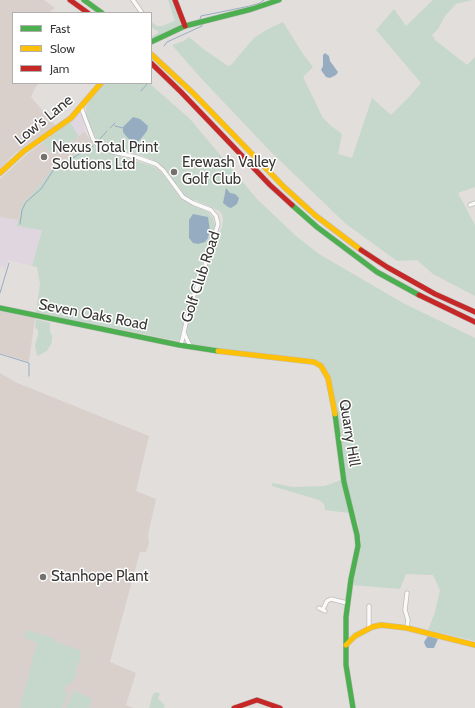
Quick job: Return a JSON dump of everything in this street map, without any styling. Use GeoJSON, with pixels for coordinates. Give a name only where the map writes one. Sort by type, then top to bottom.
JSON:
{"type":"FeatureCollection","features":[{"type":"Feature","properties":{"kind":"main road"},"geometry":{"type":"LineString","coordinates":[[70,0],[87,12]]}},
{"type":"Feature","properties":{"kind":"main road"},"geometry":{"type":"LineString","coordinates":[[84,0],[101,12]]}},
{"type":"Feature","properties":{"kind":"main road"},"geometry":{"type":"LineString","coordinates":[[176,0],[185,26]]}},
{"type":"Feature","properties":{"kind":"main road"},"geometry":{"type":"LineString","coordinates":[[152,42],[185,26],[252,9],[278,0]]}},
{"type":"Feature","properties":{"kind":"main road"},"geometry":{"type":"LineString","coordinates":[[152,55],[193,93],[284,187],[316,216],[387,267],[435,294],[475,312]]}},
{"type":"Feature","properties":{"kind":"main road"},"geometry":{"type":"LineString","coordinates":[[152,64],[181,92],[270,186],[316,227],[377,272],[408,290],[475,322]]}},
{"type":"Feature","properties":{"kind":"main road","name":"Low's Lane"},"geometry":{"type":"LineString","coordinates":[[0,173],[24,151],[59,127],[81,107],[100,84]]}},
{"type":"Feature","properties":{"kind":"main road","name":"Seven Oaks Road"},"geometry":{"type":"LineString","coordinates":[[0,308],[181,345]]}},
{"type":"Feature","properties":{"kind":"main road","name":"Quarry Hill"},"geometry":{"type":"LineString","coordinates":[[181,345],[231,353],[309,361],[317,364],[324,370],[328,378],[344,482],[357,535],[358,546],[347,603],[346,630],[346,665],[353,708]]}},
{"type":"Feature","properties":{"kind":"main road"},"geometry":{"type":"LineString","coordinates":[[346,644],[355,636],[381,625],[406,628],[475,645]]}},
{"type":"Feature","properties":{"kind":"main road"},"geometry":{"type":"LineString","coordinates":[[346,630],[355,636]]}},
{"type":"Feature","properties":{"kind":"main road"},"geometry":{"type":"LineString","coordinates":[[234,708],[255,701],[280,708]]}},
{"type":"Feature","properties":{"kind":"street"},"geometry":{"type":"LineString","coordinates":[[133,0],[141,12]]}},
{"type":"Feature","properties":{"kind":"street","name":"Golf Club Road"},"geometry":{"type":"LineString","coordinates":[[81,107],[96,144],[113,152],[136,157],[156,164],[183,197],[211,210],[216,216],[218,224],[203,272],[190,305],[181,345]]}},
{"type":"Feature","properties":{"kind":"street"},"geometry":{"type":"LineString","coordinates":[[470,205],[475,203]]}},
{"type":"Feature","properties":{"kind":"street","name":"Golf Club Road"},"geometry":{"type":"LineString","coordinates":[[183,332],[190,346]]}},
{"type":"Feature","properties":{"kind":"street"},"geometry":{"type":"LineString","coordinates":[[402,596],[407,595],[404,612],[408,620],[406,628]]}},
{"type":"Feature","properties":{"kind":"street"},"geometry":{"type":"LineString","coordinates":[[322,609],[327,601],[331,599],[347,603]]}},
{"type":"Feature","properties":{"kind":"street"},"geometry":{"type":"LineString","coordinates":[[369,606],[369,629]]}},
{"type":"Feature","properties":{"kind":"shaded area"},"geometry":{"type":"Polygon","coordinates":[[[0,0],[44,0],[55,8],[49,12],[12,12],[12,84],[38,84],[31,97],[56,126],[30,142],[13,155],[0,169],[0,0]]]}},
{"type":"Feature","properties":{"kind":"shaded area"},"geometry":{"type":"Polygon","coordinates":[[[78,114],[82,116],[85,132],[78,136],[70,122],[78,114]]]}},
{"type":"Feature","properties":{"kind":"shaded area"},"geometry":{"type":"Polygon","coordinates":[[[85,132],[93,144],[53,167],[41,184],[22,205],[18,220],[0,217],[0,179],[4,175],[42,143],[51,153],[85,132]]]}},
{"type":"Feature","properties":{"kind":"shaded area"},"geometry":{"type":"Polygon","coordinates":[[[0,217],[18,220],[17,226],[42,229],[32,266],[8,260],[6,268],[0,266],[0,217]]]}},
{"type":"Feature","properties":{"kind":"shaded area"},"geometry":{"type":"Polygon","coordinates":[[[0,311],[35,318],[29,362],[0,353],[0,311]]]}},
{"type":"Feature","properties":{"kind":"shaded area"},"geometry":{"type":"Polygon","coordinates":[[[0,373],[15,382],[149,436],[136,491],[156,499],[148,535],[149,543],[146,552],[140,552],[110,662],[136,673],[126,705],[133,708],[0,708],[0,373]]]}},
{"type":"Feature","properties":{"kind":"green space"},"geometry":{"type":"Polygon","coordinates":[[[168,0],[173,0],[181,21],[180,25],[152,39],[152,36],[159,32],[152,28],[152,23],[157,26],[162,26],[175,21],[168,0]]]}},
{"type":"Feature","properties":{"kind":"green space"},"geometry":{"type":"Polygon","coordinates":[[[433,0],[472,0],[456,4],[445,16],[438,29],[432,35],[435,40],[467,65],[475,57],[475,187],[458,193],[475,225],[475,296],[433,274],[417,260],[397,261],[346,224],[270,151],[199,76],[172,45],[184,41],[189,37],[228,66],[231,65],[254,38],[283,22],[313,67],[303,77],[323,118],[342,134],[338,154],[352,158],[372,98],[391,115],[421,83],[376,30],[394,9],[406,26],[433,0]]]}},
{"type":"Feature","properties":{"kind":"green space"},"geometry":{"type":"Polygon","coordinates":[[[102,84],[150,84],[190,119],[257,199],[296,236],[319,254],[403,303],[475,338],[475,641],[428,630],[435,612],[440,590],[433,575],[406,574],[400,589],[353,585],[361,541],[358,523],[351,505],[347,485],[329,375],[321,363],[314,359],[232,351],[192,344],[186,332],[187,323],[192,303],[222,227],[222,214],[211,207],[185,196],[177,184],[175,186],[159,163],[141,155],[106,146],[97,140],[87,118],[87,105],[102,84]]]}},
{"type":"Feature","properties":{"kind":"green space"},"geometry":{"type":"Polygon","coordinates":[[[70,122],[79,137],[51,153],[42,143],[70,122]]]}},
{"type":"Feature","properties":{"kind":"green space"},"geometry":{"type":"Polygon","coordinates":[[[93,144],[97,148],[118,156],[153,166],[162,173],[181,199],[208,212],[213,218],[215,226],[213,235],[187,307],[180,339],[178,341],[36,313],[40,284],[37,267],[32,266],[42,230],[17,226],[22,205],[41,184],[53,167],[93,144]]]}},
{"type":"Feature","properties":{"kind":"green space"},"geometry":{"type":"Polygon","coordinates":[[[36,319],[50,323],[50,332],[52,335],[52,342],[47,351],[37,356],[35,345],[38,330],[35,327],[36,319]]]}},
{"type":"Feature","properties":{"kind":"green space"},"geometry":{"type":"Polygon","coordinates":[[[341,480],[349,513],[325,510],[324,504],[319,500],[272,486],[272,483],[293,487],[325,486],[341,480]]]}},
{"type":"Feature","properties":{"kind":"green space"},"geometry":{"type":"Polygon","coordinates":[[[26,630],[53,638],[56,642],[80,650],[81,658],[76,668],[76,674],[73,681],[65,687],[64,691],[68,694],[62,708],[20,708],[37,642],[24,638],[26,630]]]}},
{"type":"Feature","properties":{"kind":"green space"},"geometry":{"type":"Polygon","coordinates":[[[75,691],[92,699],[89,708],[66,708],[73,692],[75,691]]]}},
{"type":"Feature","properties":{"kind":"green space"},"geometry":{"type":"Polygon","coordinates":[[[156,692],[160,694],[158,698],[165,706],[164,708],[149,708],[153,694],[156,692]]]}},
{"type":"Feature","properties":{"kind":"water"},"geometry":{"type":"Polygon","coordinates":[[[325,53],[329,56],[330,61],[338,72],[330,78],[326,77],[321,70],[323,66],[323,55],[325,53]]]}},
{"type":"Feature","properties":{"kind":"water"},"geometry":{"type":"Polygon","coordinates":[[[133,117],[140,119],[148,126],[147,131],[139,141],[129,139],[123,132],[123,127],[133,117]]]}},
{"type":"Feature","properties":{"kind":"water"},"geometry":{"type":"Polygon","coordinates":[[[226,188],[230,193],[235,194],[239,198],[237,204],[231,208],[223,203],[226,188]]]}},
{"type":"Feature","properties":{"kind":"water"},"geometry":{"type":"Polygon","coordinates":[[[193,214],[208,217],[210,231],[205,242],[198,244],[193,243],[189,238],[189,220],[193,214]]]}},
{"type":"Feature","properties":{"kind":"water"},"geometry":{"type":"Polygon","coordinates":[[[428,636],[438,639],[434,648],[427,648],[425,645],[424,642],[428,636]]]}},
{"type":"Feature","properties":{"kind":"waterway"},"geometry":{"type":"LineString","coordinates":[[200,19],[201,16],[250,6],[264,0]]}},
{"type":"Feature","properties":{"kind":"waterway"},"geometry":{"type":"LineString","coordinates":[[164,46],[167,42],[202,25]]}},
{"type":"Feature","properties":{"kind":"waterway"},"geometry":{"type":"LineString","coordinates":[[141,91],[147,84]]}},
{"type":"Feature","properties":{"kind":"waterway"},"geometry":{"type":"LineString","coordinates":[[110,128],[115,123]]}},
{"type":"Feature","properties":{"kind":"waterway"},"geometry":{"type":"LineString","coordinates":[[115,126],[123,128]]}},
{"type":"Feature","properties":{"kind":"waterway"},"geometry":{"type":"LineString","coordinates":[[99,140],[107,131]]}},
{"type":"Feature","properties":{"kind":"waterway"},"geometry":{"type":"LineString","coordinates":[[20,224],[22,210],[26,202],[41,189],[54,169],[93,146]]}},
{"type":"Feature","properties":{"kind":"waterway"},"geometry":{"type":"LineString","coordinates":[[0,293],[9,263]]}},
{"type":"Feature","properties":{"kind":"waterway"},"geometry":{"type":"LineString","coordinates":[[0,354],[29,363],[29,376]]}},
{"type":"Feature","properties":{"kind":"traffic: fast"},"geometry":{"type":"LineString","coordinates":[[84,0],[101,12]]}},
{"type":"Feature","properties":{"kind":"traffic: fast"},"geometry":{"type":"LineString","coordinates":[[152,42],[185,26],[252,9],[279,0]]}},
{"type":"Feature","properties":{"kind":"traffic: fast"},"geometry":{"type":"LineString","coordinates":[[292,205],[317,227],[377,272],[419,295]]}},
{"type":"Feature","properties":{"kind":"traffic: fast"},"geometry":{"type":"LineString","coordinates":[[0,308],[179,345],[218,351]]}},
{"type":"Feature","properties":{"kind":"traffic: fast"},"geometry":{"type":"LineString","coordinates":[[335,414],[344,482],[357,535],[358,546],[351,579],[346,617],[346,665],[353,708]]}},
{"type":"Feature","properties":{"kind":"traffic: slow"},"geometry":{"type":"LineString","coordinates":[[152,55],[193,93],[284,187],[316,216],[361,250]]}},
{"type":"Feature","properties":{"kind":"traffic: slow"},"geometry":{"type":"LineString","coordinates":[[0,173],[24,151],[71,118],[100,84]]}},
{"type":"Feature","properties":{"kind":"traffic: slow"},"geometry":{"type":"LineString","coordinates":[[218,351],[314,362],[321,366],[328,378],[335,414]]}},
{"type":"Feature","properties":{"kind":"traffic: slow"},"geometry":{"type":"LineString","coordinates":[[346,645],[355,636],[372,627],[381,625],[407,628],[475,645]]}},
{"type":"Feature","properties":{"kind":"traffic: jam"},"geometry":{"type":"LineString","coordinates":[[70,0],[87,12]]}},
{"type":"Feature","properties":{"kind":"traffic: jam"},"geometry":{"type":"LineString","coordinates":[[175,0],[185,26]]}},
{"type":"Feature","properties":{"kind":"traffic: jam"},"geometry":{"type":"LineString","coordinates":[[152,64],[270,185],[292,205]]}},
{"type":"Feature","properties":{"kind":"traffic: jam"},"geometry":{"type":"LineString","coordinates":[[361,250],[387,267],[435,294],[475,312]]}},
{"type":"Feature","properties":{"kind":"traffic: jam"},"geometry":{"type":"LineString","coordinates":[[419,295],[475,322]]}},
{"type":"Feature","properties":{"kind":"traffic: jam"},"geometry":{"type":"LineString","coordinates":[[234,708],[257,700],[280,708]]}},
{"type":"Feature","properties":{"kind":"place","name":"Nexus Total Print Solutions Ltd"},"geometry":{"type":"Point","coordinates":[44,157]}},
{"type":"Feature","properties":{"kind":"place","name":"Erewash Valley Golf Club"},"geometry":{"type":"Point","coordinates":[174,172]}},
{"type":"Feature","properties":{"kind":"place","name":"Stanhope Plant"},"geometry":{"type":"Point","coordinates":[43,577]}}]}
